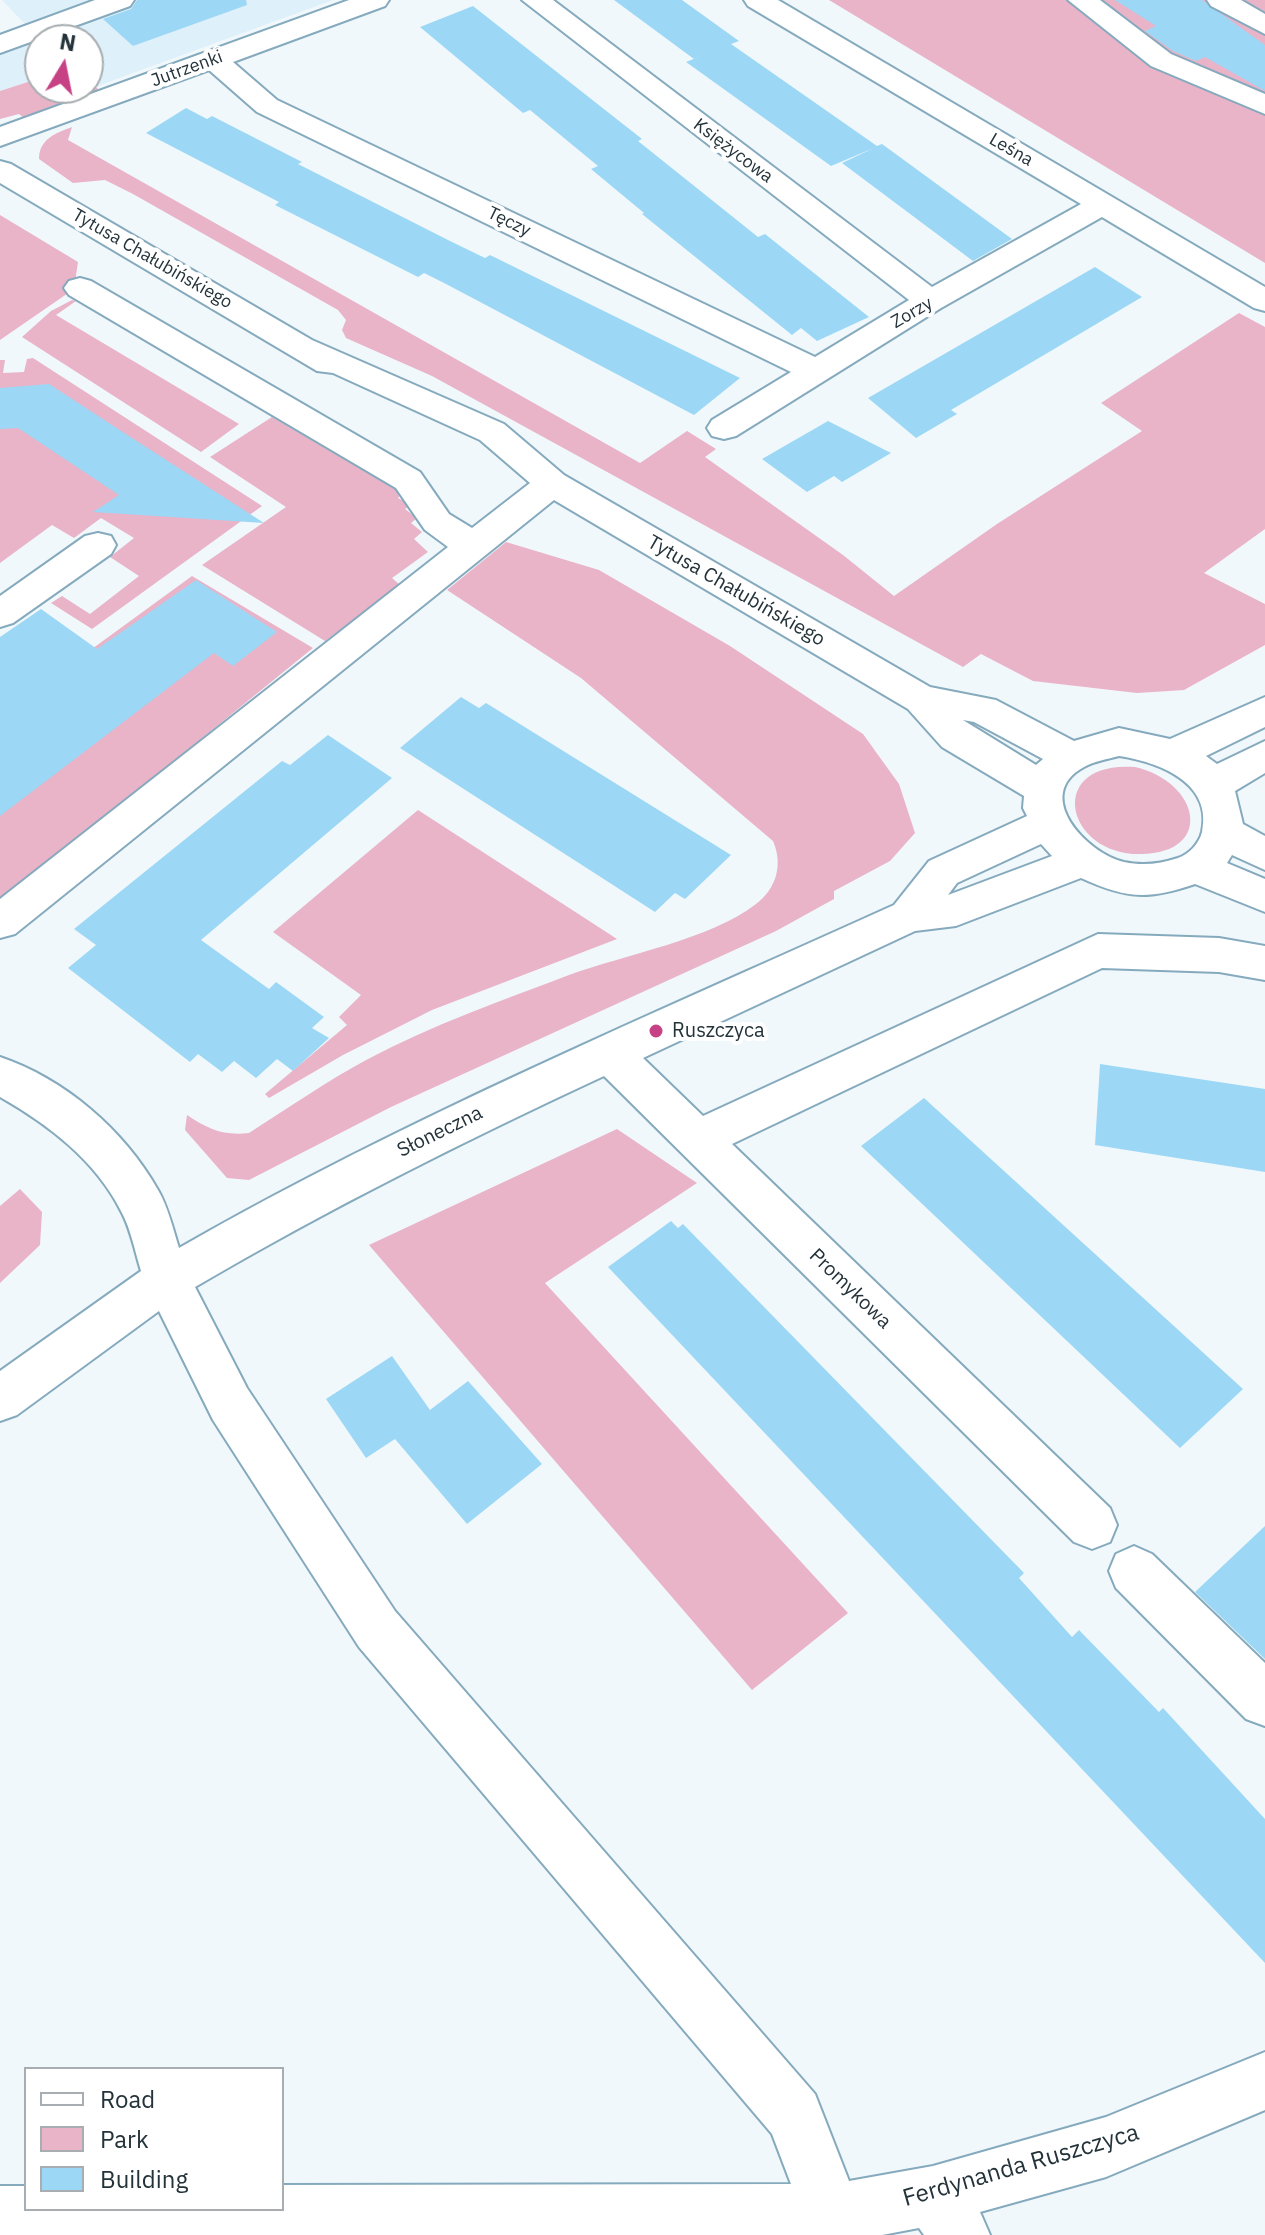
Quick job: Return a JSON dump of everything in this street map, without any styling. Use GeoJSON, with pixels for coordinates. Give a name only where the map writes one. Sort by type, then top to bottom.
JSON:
{"type":"FeatureCollection","features":[{"type":"Feature","properties":{"kind":"street"},"geometry":{"type":"LineString","coordinates":[[0,45],[120,0]]}},
{"type":"Feature","properties":{"kind":"street","name":"Jutrzenki"},"geometry":{"type":"LineString","coordinates":[[0,137],[375,0]]}},
{"type":"Feature","properties":{"kind":"street","name":"Księżycowa"},"geometry":{"type":"LineString","coordinates":[[536,0],[930,301]]}},
{"type":"Feature","properties":{"kind":"street","name":"Leśna"},"geometry":{"type":"LineString","coordinates":[[758,0],[1265,301]]}},
{"type":"Feature","properties":{"kind":"street"},"geometry":{"type":"LineString","coordinates":[[1082,0],[1161,60],[1265,105]]}},
{"type":"Feature","properties":{"kind":"street"},"geometry":{"type":"LineString","coordinates":[[1221,0],[1265,26]]}},
{"type":"Feature","properties":{"kind":"street","name":"Tęczy"},"geometry":{"type":"LineString","coordinates":[[213,59],[267,106],[815,370]]}},
{"type":"Feature","properties":{"kind":"street","name":"Tytusa Chałubińskiego"},"geometry":{"type":"LineString","coordinates":[[0,170],[304,348],[467,452],[552,483],[921,699],[956,737],[1044,806]]}},
{"type":"Feature","properties":{"kind":"street","name":"Zorzy"},"geometry":{"type":"LineString","coordinates":[[724,428],[930,301],[1104,204]]}},
{"type":"Feature","properties":{"kind":"street"},"geometry":{"type":"LineString","coordinates":[[80,288],[408,480],[437,522],[473,546]]}},
{"type":"Feature","properties":{"kind":"street"},"geometry":{"type":"LineString","coordinates":[[0,922],[552,483]]}},
{"type":"Feature","properties":{"kind":"street"},"geometry":{"type":"LineString","coordinates":[[0,614],[98,545]]}},
{"type":"Feature","properties":{"kind":"street","name":"Tytusa Chałubińskiego"},"geometry":{"type":"LineString","coordinates":[[921,699],[983,710],[1069,755]]}},
{"type":"Feature","properties":{"kind":"street"},"geometry":{"type":"LineString","coordinates":[[1175,754],[1265,711]]}},
{"type":"Feature","properties":{"kind":"street"},"geometry":{"type":"LineString","coordinates":[[1119,742],[1147,745],[1175,754],[1196,767],[1213,785],[1223,808],[1223,832],[1214,851],[1197,867],[1153,879],[1128,878],[1081,861],[1060,844],[1044,806],[1052,770],[1069,755],[1092,745],[1119,742]]}},
{"type":"Feature","properties":{"kind":"street"},"geometry":{"type":"LineString","coordinates":[[1213,785],[1265,755]]}},
{"type":"Feature","properties":{"kind":"street","name":"Słoneczna"},"geometry":{"type":"LineString","coordinates":[[909,916],[943,872],[1044,806]]}},
{"type":"Feature","properties":{"kind":"street"},"geometry":{"type":"LineString","coordinates":[[1223,832],[1265,854]]}},
{"type":"Feature","properties":{"kind":"street","name":"Słoneczna"},"geometry":{"type":"LineString","coordinates":[[0,1399],[167,1279],[284,1211],[414,1144],[909,916],[956,910],[1081,861]]}},
{"type":"Feature","properties":{"kind":"street"},"geometry":{"type":"LineString","coordinates":[[1197,867],[1265,896]]}},
{"type":"Feature","properties":{"kind":"street"},"geometry":{"type":"LineString","coordinates":[[697,1140],[1098,951],[1219,955],[1265,963]]}},
{"type":"Feature","properties":{"kind":"street","name":"Promykowa"},"geometry":{"type":"LineString","coordinates":[[609,1053],[1092,1525]]}},
{"type":"Feature","properties":{"kind":"street"},"geometry":{"type":"LineString","coordinates":[[0,1075],[61,1110],[93,1138],[141,1202],[167,1279],[230,1404],[377,1629],[794,2115],[832,2214]]}},
{"type":"Feature","properties":{"kind":"street"},"geometry":{"type":"LineString","coordinates":[[1134,1571],[1265,1700]]}},
{"type":"Feature","properties":{"kind":"street","name":"Ferdynanda Ruszczyca"},"geometry":{"type":"LineString","coordinates":[[0,2216],[947,2216],[1265,2081]]}},
{"type":"Feature","properties":{"kind":"shaded area"},"geometry":{"type":"Polygon","coordinates":[[[2,0],[333,0],[104,84],[104,24],[25,24],[2,0]]]}},
{"type":"Feature","properties":{"kind":"shaded area"},"geometry":{"type":"Polygon","coordinates":[[[24,46],[24,83],[0,91],[0,55],[24,46]]]}},
{"type":"Feature","properties":{"kind":"green space"},"geometry":{"type":"Polygon","coordinates":[[[829,0],[1265,0],[1265,263],[829,0]]]}},
{"type":"Feature","properties":{"kind":"green space"},"geometry":{"type":"Polygon","coordinates":[[[24,83],[24,104],[63,104],[24,118],[19,114],[0,119],[0,91],[24,83]]]}},
{"type":"Feature","properties":{"kind":"green space"},"geometry":{"type":"Polygon","coordinates":[[[72,127],[68,140],[640,463],[687,431],[716,449],[705,457],[843,555],[894,596],[997,524],[1142,431],[1101,403],[1239,313],[1265,327],[1265,529],[1204,573],[1265,604],[1265,645],[1184,690],[1137,693],[1033,681],[981,654],[963,667],[432,376],[346,338],[342,330],[346,320],[338,310],[133,194],[105,180],[73,183],[39,159],[45,142],[72,127]]]}},
{"type":"Feature","properties":{"kind":"green space"},"geometry":{"type":"Polygon","coordinates":[[[0,215],[78,262],[74,289],[0,340],[0,215]]]}},
{"type":"Feature","properties":{"kind":"green space"},"geometry":{"type":"Polygon","coordinates":[[[72,300],[76,301],[56,315],[239,424],[201,452],[22,337],[51,311],[72,300]]]}},
{"type":"Feature","properties":{"kind":"green space"},"geometry":{"type":"Polygon","coordinates":[[[33,358],[262,506],[92,629],[51,603],[62,596],[90,614],[139,576],[110,557],[134,538],[101,518],[74,538],[52,525],[0,563],[0,360],[5,360],[3,373],[24,372],[27,359],[33,358]]]}},
{"type":"Feature","properties":{"kind":"green space"},"geometry":{"type":"Polygon","coordinates":[[[272,417],[402,493],[398,498],[411,505],[405,509],[417,518],[411,523],[422,532],[414,539],[428,552],[392,578],[400,585],[325,641],[202,565],[286,507],[210,457],[272,417]]]}},
{"type":"Feature","properties":{"kind":"green space"},"geometry":{"type":"Polygon","coordinates":[[[506,542],[599,570],[730,646],[863,734],[899,784],[915,833],[890,861],[834,891],[834,899],[776,931],[391,1107],[249,1180],[227,1178],[185,1130],[187,1115],[216,1130],[249,1133],[338,1076],[417,1035],[569,975],[716,927],[756,904],[773,883],[778,858],[773,841],[581,678],[447,590],[506,542]]]}},
{"type":"Feature","properties":{"kind":"green space"},"geometry":{"type":"Polygon","coordinates":[[[192,576],[313,648],[0,902],[0,716],[192,576]]]}},
{"type":"Feature","properties":{"kind":"green space"},"geometry":{"type":"Polygon","coordinates":[[[1135,767],[1157,775],[1174,787],[1185,801],[1190,816],[1189,830],[1180,842],[1165,851],[1141,854],[1115,850],[1095,840],[1082,825],[1075,808],[1077,792],[1087,778],[1106,769],[1135,767]]]}},
{"type":"Feature","properties":{"kind":"green space"},"geometry":{"type":"Polygon","coordinates":[[[418,810],[617,939],[432,1010],[343,1055],[269,1098],[265,1094],[347,1025],[339,1017],[361,995],[273,932],[418,810]]]}},
{"type":"Feature","properties":{"kind":"green space"},"geometry":{"type":"Polygon","coordinates":[[[617,1129],[697,1183],[545,1283],[848,1613],[752,1690],[369,1245],[617,1129]]]}},
{"type":"Feature","properties":{"kind":"green space"},"geometry":{"type":"Polygon","coordinates":[[[20,1189],[42,1212],[40,1245],[0,1283],[0,1206],[20,1189]]]}},
{"type":"Feature","properties":{"kind":"building"},"geometry":{"type":"Polygon","coordinates":[[[137,0],[246,0],[247,5],[133,46],[103,19],[131,9],[137,0]]]}},
{"type":"Feature","properties":{"kind":"building"},"geometry":{"type":"Polygon","coordinates":[[[614,0],[682,0],[739,41],[731,44],[877,146],[882,144],[1012,239],[973,261],[842,163],[874,148],[831,166],[686,62],[694,59],[614,0]]]}},
{"type":"Feature","properties":{"kind":"building"},"geometry":{"type":"Polygon","coordinates":[[[1115,0],[1202,0],[1265,45],[1265,91],[1205,57],[1196,61],[1173,51],[1145,31],[1156,26],[1115,0]]]}},
{"type":"Feature","properties":{"kind":"building"},"geometry":{"type":"Polygon","coordinates":[[[473,6],[642,139],[638,141],[758,237],[765,234],[869,317],[817,341],[801,328],[792,335],[591,169],[598,166],[530,110],[523,113],[420,27],[473,6]]]}},
{"type":"Feature","properties":{"kind":"building"},"geometry":{"type":"Polygon","coordinates":[[[186,108],[207,119],[212,116],[302,162],[298,164],[450,241],[485,258],[490,255],[740,378],[694,415],[446,284],[424,273],[418,277],[275,205],[279,202],[146,133],[186,108]]]}},
{"type":"Feature","properties":{"kind":"building"},"geometry":{"type":"Polygon","coordinates":[[[1095,267],[1142,297],[951,410],[957,414],[916,438],[868,398],[1095,267]]]}},
{"type":"Feature","properties":{"kind":"building"},"geometry":{"type":"Polygon","coordinates":[[[49,384],[264,523],[93,512],[119,495],[18,428],[0,429],[0,388],[49,384]]]}},
{"type":"Feature","properties":{"kind":"building"},"geometry":{"type":"Polygon","coordinates":[[[828,421],[891,453],[842,482],[834,476],[807,492],[762,459],[828,421]]]}},
{"type":"Feature","properties":{"kind":"building"},"geometry":{"type":"Polygon","coordinates":[[[196,580],[277,632],[233,666],[214,653],[0,816],[0,637],[41,609],[97,649],[196,580]]]}},
{"type":"Feature","properties":{"kind":"building"},"geometry":{"type":"Polygon","coordinates":[[[461,697],[479,708],[486,703],[731,855],[685,899],[675,893],[655,912],[400,748],[461,697]]]}},
{"type":"Feature","properties":{"kind":"building"},"geometry":{"type":"Polygon","coordinates":[[[328,735],[392,778],[201,940],[269,989],[276,982],[324,1017],[312,1028],[329,1038],[293,1071],[277,1059],[256,1078],[234,1061],[222,1072],[198,1054],[190,1062],[68,968],[96,945],[74,929],[282,761],[290,765],[328,735]]]}},
{"type":"Feature","properties":{"kind":"building"},"geometry":{"type":"Polygon","coordinates":[[[1100,1064],[1265,1089],[1265,1172],[1095,1145],[1100,1064]]]}},
{"type":"Feature","properties":{"kind":"building"},"geometry":{"type":"Polygon","coordinates":[[[924,1098],[1243,1389],[1180,1448],[861,1146],[924,1098]]]}},
{"type":"Feature","properties":{"kind":"building"},"geometry":{"type":"Polygon","coordinates":[[[671,1221],[678,1228],[683,1224],[1024,1573],[1019,1578],[1072,1637],[1079,1630],[1159,1712],[1163,1708],[1265,1819],[1265,1963],[608,1267],[671,1221]]]}},
{"type":"Feature","properties":{"kind":"building"},"geometry":{"type":"Polygon","coordinates":[[[392,1356],[430,1410],[468,1381],[542,1464],[467,1524],[395,1439],[366,1458],[326,1399],[392,1356]]]}},
{"type":"Feature","properties":{"kind":"building"},"geometry":{"type":"Polygon","coordinates":[[[1265,1526],[1265,1659],[1195,1592],[1265,1526]]]}},
{"type":"Feature","properties":{"kind":"place","name":"Ruszczyca"},"geometry":{"type":"Point","coordinates":[656,1031]}}]}
